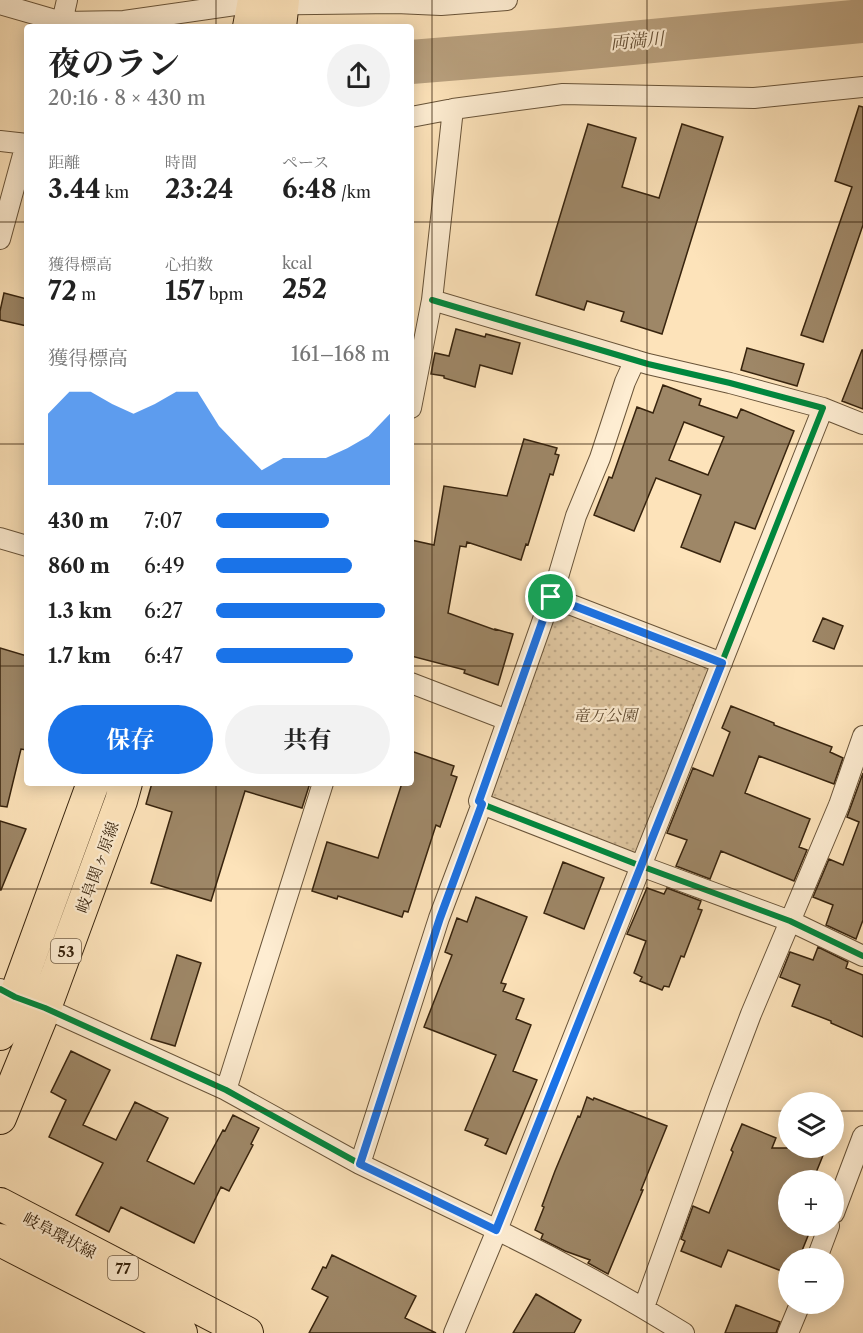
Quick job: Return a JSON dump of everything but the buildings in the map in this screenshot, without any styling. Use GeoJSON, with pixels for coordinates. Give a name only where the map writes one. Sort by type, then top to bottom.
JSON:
{"type":"FeatureCollection","features":[{"type":"Feature","properties":{"kind":"main road","name":"岐阜関ヶ原線"},"geometry":{"type":"LineString","coordinates":[[0,1034],[8,993],[92,786]]}},
{"type":"Feature","properties":{"kind":"main road","name":"岐阜関ヶ原線"},"geometry":{"type":"LineString","coordinates":[[0,1118],[45,1008],[125,786]]}},
{"type":"Feature","properties":{"kind":"main road","name":"岐阜環状線"},"geometry":{"type":"LineString","coordinates":[[0,1204],[247,1333]]}},
{"type":"Feature","properties":{"kind":"main road","name":"岐阜環状線"},"geometry":{"type":"LineString","coordinates":[[0,1240],[181,1333]]}},
{"type":"Feature","properties":{"kind":"street"},"geometry":{"type":"LineString","coordinates":[[62,22],[66,0]]}},
{"type":"Feature","properties":{"kind":"street"},"geometry":{"type":"LineString","coordinates":[[0,4],[62,22],[124,21],[235,5],[266,13],[396,3],[441,5],[498,0]]}},
{"type":"Feature","properties":{"kind":"street"},"geometry":{"type":"LineString","coordinates":[[414,116],[563,94],[754,98],[863,87]]}},
{"type":"Feature","properties":{"kind":"street"},"geometry":{"type":"LineString","coordinates":[[414,393],[432,300],[453,109]]}},
{"type":"Feature","properties":{"kind":"street"},"geometry":{"type":"LineString","coordinates":[[0,141],[24,144]]}},
{"type":"Feature","properties":{"kind":"street"},"geometry":{"type":"LineString","coordinates":[[0,239],[24,151]]}},
{"type":"Feature","properties":{"kind":"street"},"geometry":{"type":"LineString","coordinates":[[432,300],[634,360],[823,408],[863,424]]}},
{"type":"Feature","properties":{"kind":"street"},"geometry":{"type":"LineString","coordinates":[[634,360],[600,458],[576,516],[551,597],[479,801],[641,866],[790,921],[863,956]]}},
{"type":"Feature","properties":{"kind":"street"},"geometry":{"type":"LineString","coordinates":[[454,1333],[823,408]]}},
{"type":"Feature","properties":{"kind":"street"},"geometry":{"type":"LineString","coordinates":[[0,538],[24,545]]}},
{"type":"Feature","properties":{"kind":"street"},"geometry":{"type":"LineString","coordinates":[[551,597],[722,663]]}},
{"type":"Feature","properties":{"kind":"street"},"geometry":{"type":"LineString","coordinates":[[414,684],[507,720]]}},
{"type":"Feature","properties":{"kind":"street"},"geometry":{"type":"LineString","coordinates":[[644,1307],[720,1096],[839,805],[863,736]]}},
{"type":"Feature","properties":{"kind":"street"},"geometry":{"type":"LineString","coordinates":[[226,1090],[322,786]]}},
{"type":"Feature","properties":{"kind":"street"},"geometry":{"type":"LineString","coordinates":[[360,1164],[440,918],[482,804]]}},
{"type":"Feature","properties":{"kind":"street"},"geometry":{"type":"LineString","coordinates":[[8,993],[226,1090],[360,1164],[556,1258],[644,1307],[684,1333]]}},
{"type":"Feature","properties":{"kind":"street"},"geometry":{"type":"LineString","coordinates":[[844,1186],[863,1136]]}},
{"type":"Feature","properties":{"kind":"street"},"geometry":{"type":"LineString","coordinates":[[788,1333],[796,1314]]}},
{"type":"Feature","properties":{"kind":"green space","name":"竜万公園"},"geometry":{"type":"Polygon","coordinates":[[[556,607],[712,668],[637,856],[488,799],[556,607]]]}},
{"type":"Feature","properties":{"kind":"waterway","name":"両満川"},"geometry":{"type":"LineString","coordinates":[[414,62],[863,21]]}},
{"type":"Feature","properties":{"kind":"cycle path"},"geometry":{"type":"LineString","coordinates":[[432,300],[648,364],[823,408],[641,866],[790,921],[863,956]]}},
{"type":"Feature","properties":{"kind":"cycle path"},"geometry":{"type":"LineString","coordinates":[[0,989],[226,1090],[360,1164],[497,1230],[641,866],[482,804]]}},
{"type":"Feature","properties":{"kind":"route"},"geometry":{"type":"LineString","coordinates":[[551,597],[722,663],[496,1230],[360,1164],[440,918],[482,804],[479,801],[551,597]]}}]}
